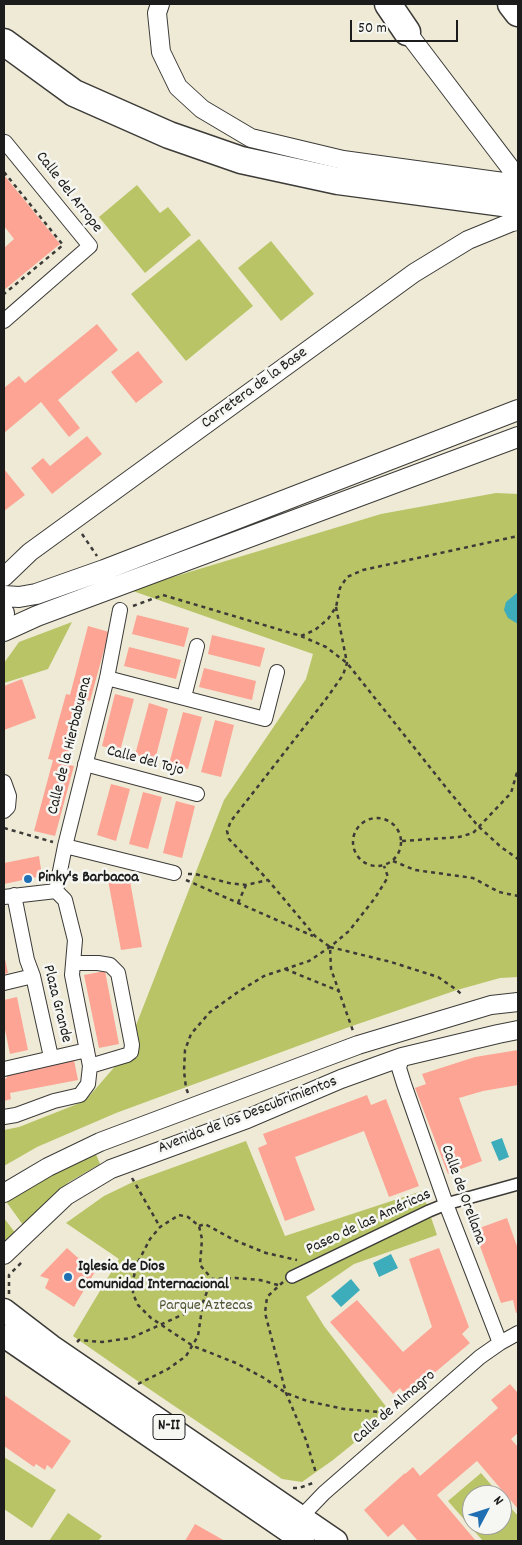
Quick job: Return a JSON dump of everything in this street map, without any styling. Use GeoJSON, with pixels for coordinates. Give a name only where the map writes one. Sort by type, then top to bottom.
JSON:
{"type":"FeatureCollection","features":[{"type":"Feature","properties":{"kind":"highway"},"geometry":{"type":"LineString","coordinates":[[388,4],[408,32]]}},
{"type":"Feature","properties":{"kind":"highway"},"geometry":{"type":"LineString","coordinates":[[511,4],[518,13]]}},
{"type":"Feature","properties":{"kind":"highway"},"geometry":{"type":"LineString","coordinates":[[4,42],[74,93],[169,136],[240,160],[338,181],[512,212]]}},
{"type":"Feature","properties":{"kind":"main road"},"geometry":{"type":"LineString","coordinates":[[4,596],[18,597],[36,594],[87,576],[518,410]]}},
{"type":"Feature","properties":{"kind":"main road"},"geometry":{"type":"LineString","coordinates":[[4,631],[37,616],[518,437]]}},
{"type":"Feature","properties":{"kind":"main road","name":"N-II"},"geometry":{"type":"LineString","coordinates":[[7,1303],[59,1352],[336,1541]]}},
{"type":"Feature","properties":{"kind":"main road","name":"N-II"},"geometry":{"type":"LineString","coordinates":[[4,1336],[303,1541]]}},
{"type":"Feature","properties":{"kind":"street"},"geometry":{"type":"LineString","coordinates":[[160,4],[157,13],[161,52],[178,87],[202,109],[251,138],[342,160],[518,184]]}},
{"type":"Feature","properties":{"kind":"street"},"geometry":{"type":"LineString","coordinates":[[379,4],[408,32],[518,178]]}},
{"type":"Feature","properties":{"kind":"street","name":"Calle del Arrope"},"geometry":{"type":"LineString","coordinates":[[4,321],[90,246],[5,142]]}},
{"type":"Feature","properties":{"kind":"street","name":"Carretera de la Base"},"geometry":{"type":"LineString","coordinates":[[4,577],[30,552],[414,273],[512,212]]}},
{"type":"Feature","properties":{"kind":"street","name":"Calle de la Hierbabuena"},"geometry":{"type":"LineString","coordinates":[[56,890],[65,846],[107,678],[120,610]]}},
{"type":"Feature","properties":{"kind":"street"},"geometry":{"type":"LineString","coordinates":[[184,697],[197,646]]}},
{"type":"Feature","properties":{"kind":"street"},"geometry":{"type":"LineString","coordinates":[[107,678],[265,719],[277,672]]}},
{"type":"Feature","properties":{"kind":"street","name":"Calle del Tojo"},"geometry":{"type":"LineString","coordinates":[[85,764],[197,794]]}},
{"type":"Feature","properties":{"kind":"street"},"geometry":{"type":"LineString","coordinates":[[4,782],[9,796],[8,807],[4,811]]}},
{"type":"Feature","properties":{"kind":"street"},"geometry":{"type":"LineString","coordinates":[[65,846],[174,873]]}},
{"type":"Feature","properties":{"kind":"street","name":"Plaza Grande"},"geometry":{"type":"LineString","coordinates":[[56,890],[65,900],[76,940],[72,975],[87,1050],[51,1057],[34,976],[27,960],[9,896],[56,890]]}},
{"type":"Feature","properties":{"kind":"street"},"geometry":{"type":"LineString","coordinates":[[73,963],[110,965],[118,973],[132,1045],[131,1052],[127,1055],[90,1066]]}},
{"type":"Feature","properties":{"kind":"street"},"geometry":{"type":"LineString","coordinates":[[4,983],[34,976]]}},
{"type":"Feature","properties":{"kind":"street","name":"Avenida de los Descubrimientos"},"geometry":{"type":"LineString","coordinates":[[4,1193],[48,1167],[100,1142],[358,1045],[491,1006],[518,1002]]}},
{"type":"Feature","properties":{"kind":"street","name":"Avenida de los Descubrimientos"},"geometry":{"type":"LineString","coordinates":[[4,1254],[66,1196],[111,1169],[247,1119],[402,1057],[518,1030]]}},
{"type":"Feature","properties":{"kind":"street"},"geometry":{"type":"LineString","coordinates":[[4,1117],[80,1095],[88,1084],[90,1066],[87,1050]]}},
{"type":"Feature","properties":{"kind":"street"},"geometry":{"type":"LineString","coordinates":[[4,1069],[51,1057]]}},
{"type":"Feature","properties":{"kind":"street","name":"Calle de Orellana"},"geometry":{"type":"LineString","coordinates":[[402,1057],[399,1068],[404,1084],[446,1204],[500,1343]]}},
{"type":"Feature","properties":{"kind":"street","name":"Paseo de las Américas"},"geometry":{"type":"LineString","coordinates":[[292,1277],[446,1204],[518,1184]]}},
{"type":"Feature","properties":{"kind":"street","name":"Calle de Almagro"},"geometry":{"type":"LineString","coordinates":[[301,1517],[324,1493],[480,1358],[500,1343],[518,1333]]}},
{"type":"Feature","properties":{"kind":"path"},"geometry":{"type":"LineString","coordinates":[[4,172],[63,245],[4,294]]}},
{"type":"Feature","properties":{"kind":"path"},"geometry":{"type":"LineString","coordinates":[[73,521],[99,559]]}},
{"type":"Feature","properties":{"kind":"path"},"geometry":{"type":"LineString","coordinates":[[315,936],[268,880],[229,840],[227,831],[231,821],[342,676],[347,663],[336,608],[340,588],[347,577],[363,570],[518,536]]}},
{"type":"Feature","properties":{"kind":"path"},"geometry":{"type":"LineString","coordinates":[[120,610],[163,595],[301,636],[326,646],[347,663],[478,826],[501,847],[518,858]]}},
{"type":"Feature","properties":{"kind":"path"},"geometry":{"type":"LineString","coordinates":[[301,636],[315,630],[328,619],[336,608]]}},
{"type":"Feature","properties":{"kind":"path"},"geometry":{"type":"LineString","coordinates":[[402,841],[459,837],[473,833],[511,793],[518,769]]}},
{"type":"Feature","properties":{"kind":"path"},"geometry":{"type":"LineString","coordinates":[[380,818],[391,822],[398,830],[402,841],[399,852],[393,861],[384,866],[372,866],[360,860],[354,850],[353,837],[358,827],[368,820],[380,818]]}},
{"type":"Feature","properties":{"kind":"path"},"geometry":{"type":"LineString","coordinates":[[4,828],[65,846]]}},
{"type":"Feature","properties":{"kind":"path"},"geometry":{"type":"LineString","coordinates":[[393,861],[415,870],[473,878],[499,892],[518,896]]}},
{"type":"Feature","properties":{"kind":"path"},"geometry":{"type":"LineString","coordinates":[[186,1088],[185,1050],[191,1034],[210,1012],[264,976],[309,961],[330,947],[349,931],[375,898],[388,877],[384,866]]}},
{"type":"Feature","properties":{"kind":"path"},"geometry":{"type":"LineString","coordinates":[[174,873],[195,874],[246,886],[268,880]]}},
{"type":"Feature","properties":{"kind":"path"},"geometry":{"type":"LineString","coordinates":[[174,873],[192,883],[315,936],[330,947],[391,962],[438,977],[461,994]]}},
{"type":"Feature","properties":{"kind":"path"},"geometry":{"type":"LineString","coordinates":[[238,903],[246,886]]}},
{"type":"Feature","properties":{"kind":"path"},"geometry":{"type":"LineString","coordinates":[[330,947],[332,969],[353,1032]]}},
{"type":"Feature","properties":{"kind":"path"},"geometry":{"type":"LineString","coordinates":[[285,969],[339,991]]}},
{"type":"Feature","properties":{"kind":"path"},"geometry":{"type":"LineString","coordinates":[[132,1177],[160,1227]]}},
{"type":"Feature","properties":{"kind":"path"},"geometry":{"type":"LineString","coordinates":[[212,1279],[200,1265],[202,1240],[199,1226],[188,1217],[178,1215],[160,1227],[150,1239],[137,1264],[133,1280],[133,1294],[138,1305],[151,1318],[193,1346],[236,1363],[264,1378],[286,1393],[308,1401],[344,1409],[391,1413]]}},
{"type":"Feature","properties":{"kind":"path"},"geometry":{"type":"LineString","coordinates":[[199,1226],[205,1224],[234,1240],[266,1253],[295,1259],[312,1268]]}},
{"type":"Feature","properties":{"kind":"path"},"geometry":{"type":"LineString","coordinates":[[7,1303],[9,1275],[22,1261]]}},
{"type":"Feature","properties":{"kind":"path"},"geometry":{"type":"LineString","coordinates":[[292,1277],[278,1285],[267,1297],[265,1313],[286,1393],[306,1440],[316,1472]]}},
{"type":"Feature","properties":{"kind":"path"},"geometry":{"type":"LineString","coordinates":[[212,1279],[260,1280],[278,1285]]}},
{"type":"Feature","properties":{"kind":"path"},"geometry":{"type":"LineString","coordinates":[[136,1386],[139,1382],[174,1365],[186,1356],[198,1336],[203,1302],[212,1279]]}},
{"type":"Feature","properties":{"kind":"path"},"geometry":{"type":"LineString","coordinates":[[79,1340],[102,1342],[131,1338],[184,1314],[203,1302]]}},
{"type":"Feature","properties":{"kind":"green space"},"geometry":{"type":"Polygon","coordinates":[[[137,185],[160,213],[168,207],[191,235],[145,273],[99,217],[137,185]]]}},
{"type":"Feature","properties":{"kind":"green space"},"geometry":{"type":"Polygon","coordinates":[[[199,239],[253,306],[186,361],[131,294],[199,239]]]}},
{"type":"Feature","properties":{"kind":"green space"},"geometry":{"type":"Polygon","coordinates":[[[271,241],[314,294],[281,321],[238,268],[271,241]]]}},
{"type":"Feature","properties":{"kind":"green space"},"geometry":{"type":"Polygon","coordinates":[[[496,493],[518,494],[518,977],[500,978],[457,990],[352,1026],[116,1113],[37,1147],[4,1166],[4,1130],[19,1127],[85,1101],[124,1056],[224,800],[306,679],[313,654],[130,590],[381,514],[496,493]]]}},
{"type":"Feature","properties":{"kind":"green space"},"geometry":{"type":"Polygon","coordinates":[[[72,622],[48,669],[4,683],[4,663],[19,642],[72,622]]]}},
{"type":"Feature","properties":{"kind":"green space","name":"Parque Aztecas"},"geometry":{"type":"Polygon","coordinates":[[[246,1141],[285,1236],[422,1191],[437,1235],[354,1264],[306,1297],[324,1326],[391,1413],[333,1460],[302,1482],[282,1479],[73,1336],[119,1259],[66,1223],[104,1196],[133,1182],[246,1141]]]}},
{"type":"Feature","properties":{"kind":"green space"},"geometry":{"type":"Polygon","coordinates":[[[95,1152],[100,1164],[69,1182],[23,1225],[5,1200],[29,1185],[95,1152]]]}},
{"type":"Feature","properties":{"kind":"green space"},"geometry":{"type":"Polygon","coordinates":[[[4,1218],[16,1234],[4,1245],[4,1218]]]}},
{"type":"Feature","properties":{"kind":"green space"},"geometry":{"type":"Polygon","coordinates":[[[4,1457],[56,1490],[32,1528],[4,1509],[4,1457]]]}},
{"type":"Feature","properties":{"kind":"green space"},"geometry":{"type":"Polygon","coordinates":[[[481,1473],[491,1485],[467,1485],[481,1473]]]}},
{"type":"Feature","properties":{"kind":"green space"},"geometry":{"type":"Polygon","coordinates":[[[462,1489],[462,1517],[448,1501],[462,1489]]]}},
{"type":"Feature","properties":{"kind":"green space"},"geometry":{"type":"Polygon","coordinates":[[[512,1509],[518,1516],[518,1541],[483,1541],[478,1535],[512,1535],[512,1509]]]}},
{"type":"Feature","properties":{"kind":"green space"},"geometry":{"type":"Polygon","coordinates":[[[68,1513],[102,1536],[98,1541],[49,1541],[68,1513]]]}},
{"type":"Feature","properties":{"kind":"water"},"geometry":{"type":"Polygon","coordinates":[[[518,592],[518,624],[508,618],[504,610],[506,602],[518,592]]]}},
{"type":"Feature","properties":{"kind":"water"},"geometry":{"type":"Polygon","coordinates":[[[502,1138],[509,1157],[499,1161],[491,1142],[502,1138]]]}},
{"type":"Feature","properties":{"kind":"water"},"geometry":{"type":"Polygon","coordinates":[[[391,1254],[398,1268],[379,1277],[373,1263],[391,1254]]]}},
{"type":"Feature","properties":{"kind":"water"},"geometry":{"type":"Polygon","coordinates":[[[351,1279],[360,1290],[341,1307],[331,1296],[351,1279]]]}},
{"type":"Feature","properties":{"kind":"building"},"geometry":{"type":"Polygon","coordinates":[[[4,175],[60,244],[4,290],[4,248],[14,239],[4,226],[4,175]]]}},
{"type":"Feature","properties":{"kind":"building"},"geometry":{"type":"Polygon","coordinates":[[[97,324],[118,350],[58,400],[80,428],[69,437],[41,402],[4,433],[4,388],[19,376],[25,383],[97,324]]]}},
{"type":"Feature","properties":{"kind":"building"},"geometry":{"type":"Polygon","coordinates":[[[138,351],[163,382],[136,403],[111,372],[138,351]]]}},
{"type":"Feature","properties":{"kind":"building"},"geometry":{"type":"Polygon","coordinates":[[[87,436],[102,454],[52,494],[31,468],[43,458],[50,466],[87,436]]]}},
{"type":"Feature","properties":{"kind":"building"},"geometry":{"type":"Polygon","coordinates":[[[4,469],[25,495],[4,511],[4,469]]]}},
{"type":"Feature","properties":{"kind":"building"},"geometry":{"type":"Polygon","coordinates":[[[137,615],[189,628],[184,647],[132,634],[137,615]]]}},
{"type":"Feature","properties":{"kind":"building"},"geometry":{"type":"Polygon","coordinates":[[[88,626],[109,632],[90,701],[86,700],[69,765],[74,766],[55,836],[34,831],[53,760],[48,759],[66,694],[70,695],[88,626]]]}},
{"type":"Feature","properties":{"kind":"building"},"geometry":{"type":"Polygon","coordinates":[[[212,635],[265,648],[260,667],[208,654],[212,635]]]}},
{"type":"Feature","properties":{"kind":"building"},"geometry":{"type":"Polygon","coordinates":[[[129,647],[181,660],[176,679],[124,666],[129,647]]]}},
{"type":"Feature","properties":{"kind":"building"},"geometry":{"type":"Polygon","coordinates":[[[204,668],[256,681],[252,700],[199,687],[204,668]]]}},
{"type":"Feature","properties":{"kind":"building"},"geometry":{"type":"Polygon","coordinates":[[[22,679],[36,718],[4,730],[4,686],[22,679]]]}},
{"type":"Feature","properties":{"kind":"building"},"geometry":{"type":"Polygon","coordinates":[[[115,694],[134,699],[120,751],[102,746],[115,694]]]}},
{"type":"Feature","properties":{"kind":"building"},"geometry":{"type":"Polygon","coordinates":[[[149,703],[168,709],[155,760],[135,755],[149,703]]]}},
{"type":"Feature","properties":{"kind":"building"},"geometry":{"type":"Polygon","coordinates":[[[183,712],[202,717],[188,769],[169,764],[183,712]]]}},
{"type":"Feature","properties":{"kind":"building"},"geometry":{"type":"Polygon","coordinates":[[[215,720],[234,725],[221,777],[201,772],[215,720]]]}},
{"type":"Feature","properties":{"kind":"building"},"geometry":{"type":"Polygon","coordinates":[[[111,784],[130,789],[116,841],[97,835],[111,784]]]}},
{"type":"Feature","properties":{"kind":"building"},"geometry":{"type":"Polygon","coordinates":[[[143,792],[162,797],[148,849],[129,844],[143,792]]]}},
{"type":"Feature","properties":{"kind":"building"},"geometry":{"type":"Polygon","coordinates":[[[176,801],[195,806],[182,858],[163,853],[176,801]]]}},
{"type":"Feature","properties":{"kind":"building"},"geometry":{"type":"Polygon","coordinates":[[[39,856],[42,876],[4,884],[4,863],[39,856]]]}},
{"type":"Feature","properties":{"kind":"building"},"geometry":{"type":"Polygon","coordinates":[[[129,876],[142,947],[121,950],[108,880],[129,876]]]}},
{"type":"Feature","properties":{"kind":"building"},"geometry":{"type":"Polygon","coordinates":[[[4,954],[8,973],[4,974],[4,954]]]}},
{"type":"Feature","properties":{"kind":"building"},"geometry":{"type":"Polygon","coordinates":[[[105,971],[119,1044],[99,1048],[84,975],[105,971]]]}},
{"type":"Feature","properties":{"kind":"building"},"geometry":{"type":"Polygon","coordinates":[[[17,997],[28,1050],[10,1054],[4,1025],[4,1000],[17,997]]]}},
{"type":"Feature","properties":{"kind":"building"},"geometry":{"type":"Polygon","coordinates":[[[518,1050],[518,1085],[483,1091],[459,1098],[482,1161],[448,1174],[415,1088],[426,1084],[422,1074],[475,1057],[518,1050]]]}},
{"type":"Feature","properties":{"kind":"building"},"geometry":{"type":"Polygon","coordinates":[[[74,1060],[78,1080],[10,1093],[11,1099],[4,1101],[4,1079],[7,1078],[6,1073],[74,1060]]]}},
{"type":"Feature","properties":{"kind":"building"},"geometry":{"type":"Polygon","coordinates":[[[367,1095],[371,1105],[386,1099],[419,1186],[389,1197],[364,1131],[295,1157],[315,1210],[285,1221],[258,1148],[267,1144],[263,1134],[367,1095]]]}},
{"type":"Feature","properties":{"kind":"building"},"geometry":{"type":"Polygon","coordinates":[[[507,1218],[518,1249],[518,1312],[516,1313],[513,1300],[501,1303],[474,1230],[507,1218]]]}},
{"type":"Feature","properties":{"kind":"building","name":"Iglesia de Dios Comunidad Internacional"},"geometry":{"type":"Polygon","coordinates":[[[67,1248],[96,1270],[74,1307],[45,1288],[49,1279],[40,1276],[67,1248]]]}},
{"type":"Feature","properties":{"kind":"building"},"geometry":{"type":"Polygon","coordinates":[[[439,1248],[469,1327],[462,1334],[470,1343],[407,1396],[400,1388],[393,1394],[330,1322],[357,1300],[403,1352],[432,1327],[409,1259],[439,1248]]]}},
{"type":"Feature","properties":{"kind":"building"},"geometry":{"type":"Polygon","coordinates":[[[510,1384],[518,1391],[518,1433],[511,1439],[518,1447],[518,1509],[512,1502],[512,1485],[498,1485],[477,1461],[437,1495],[462,1524],[462,1535],[471,1535],[476,1541],[418,1541],[403,1524],[388,1537],[364,1510],[413,1467],[420,1476],[498,1408],[491,1400],[510,1384]]]}},
{"type":"Feature","properties":{"kind":"building"},"geometry":{"type":"Polygon","coordinates":[[[4,1395],[71,1441],[52,1469],[47,1465],[45,1470],[36,1464],[34,1467],[4,1446],[4,1395]]]}},
{"type":"Feature","properties":{"kind":"building"},"geometry":{"type":"Polygon","coordinates":[[[195,1524],[225,1541],[185,1541],[195,1524]]]}},
{"type":"Feature","properties":{"kind":"place","name":"Pinky's Barbacoa"},"geometry":{"type":"Point","coordinates":[28,879]}},
{"type":"Feature","properties":{"kind":"place","name":"Iglesia de Dios Comunidad Internacional"},"geometry":{"type":"Point","coordinates":[68,1277]}}]}
